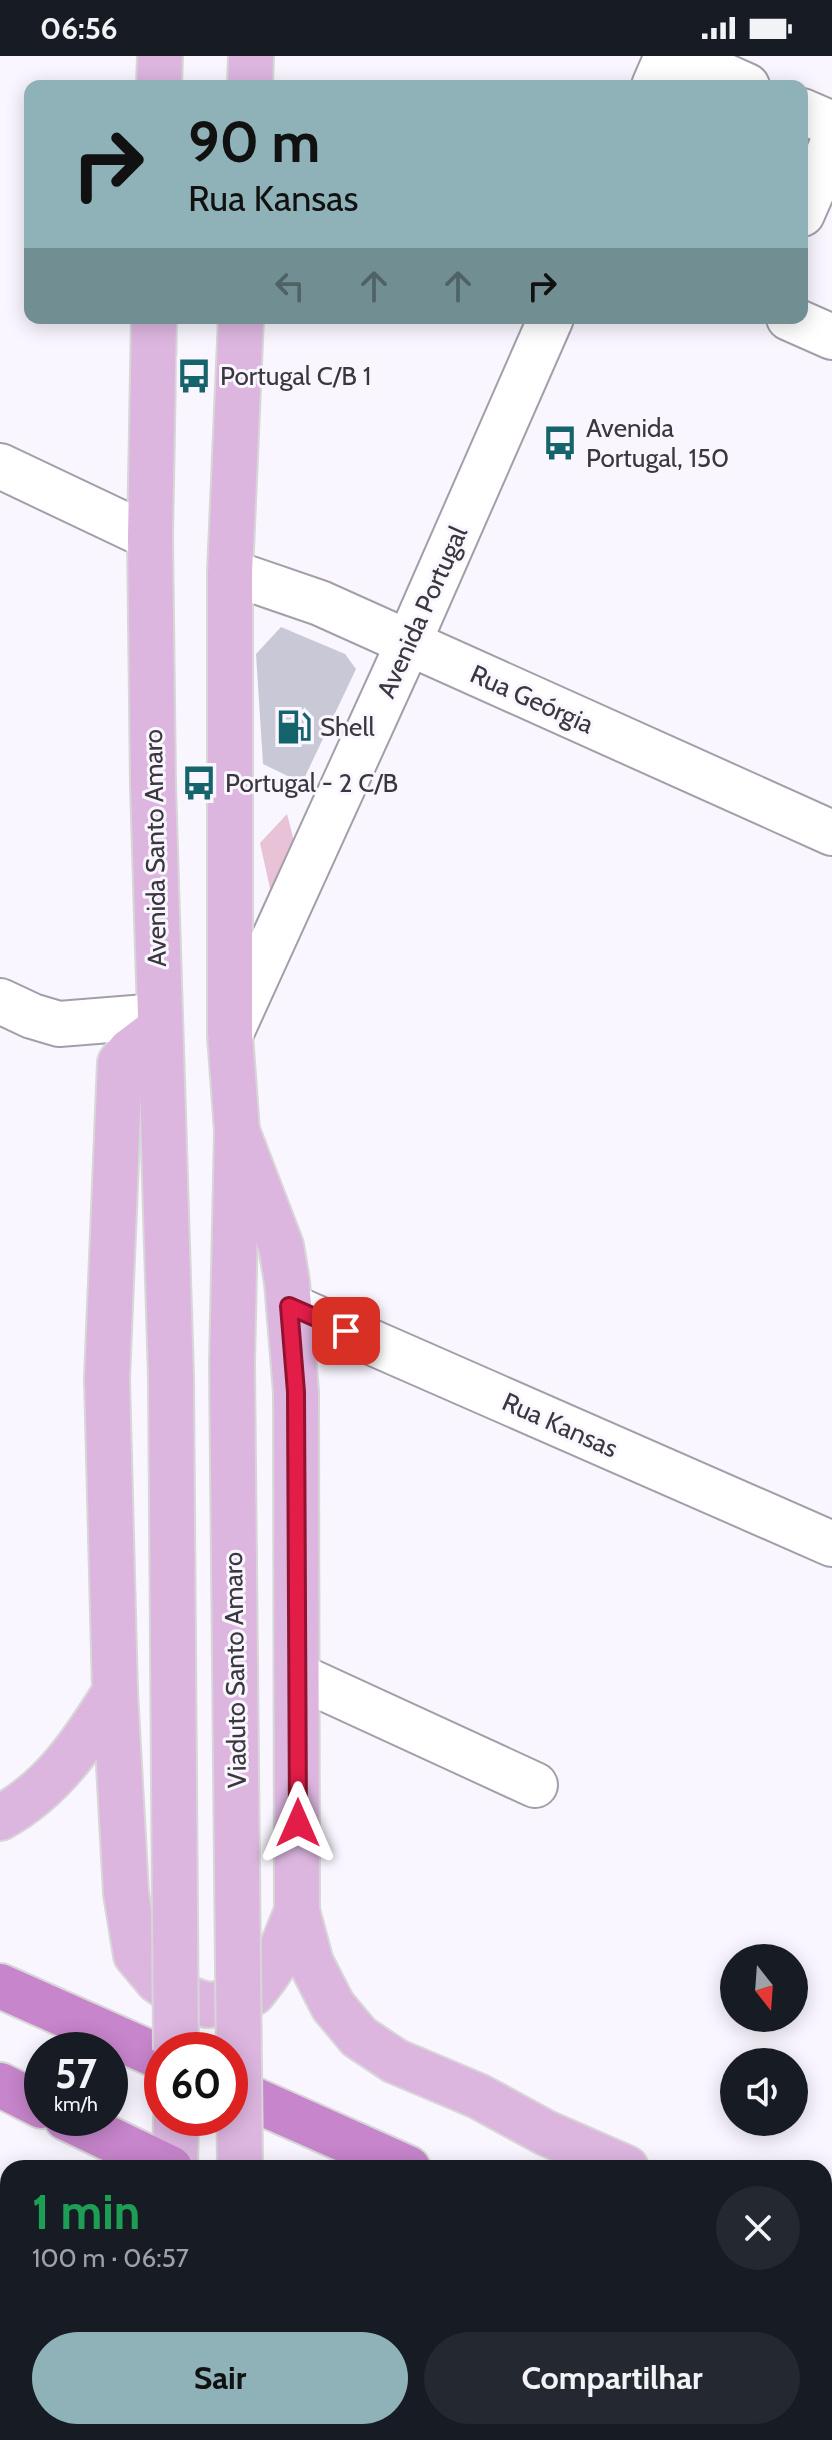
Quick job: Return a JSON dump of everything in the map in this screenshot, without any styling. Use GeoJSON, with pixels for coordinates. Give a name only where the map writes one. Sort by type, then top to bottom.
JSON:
{"type":"FeatureCollection","features":[{"type":"Feature","properties":{"kind":"highway"},"geometry":{"type":"LineString","coordinates":[[0,1986],[144,2050]]}},
{"type":"Feature","properties":{"kind":"highway"},"geometry":{"type":"LineString","coordinates":[[0,2085],[24,2097]]}},
{"type":"Feature","properties":{"kind":"highway"},"geometry":{"type":"LineString","coordinates":[[248,2097],[390,2160]]}},
{"type":"Feature","properties":{"kind":"highway"},"geometry":{"type":"LineString","coordinates":[[104,2136],[155,2160]]}},
{"type":"Feature","properties":{"kind":"main road"},"geometry":{"type":"LineString","coordinates":[[159,80],[160,56]]}},
{"type":"Feature","properties":{"kind":"main road"},"geometry":{"type":"LineString","coordinates":[[250,80],[251,56]]}},
{"type":"Feature","properties":{"kind":"main road","name":"Avenida Santo Amaro"},"geometry":{"type":"LineString","coordinates":[[154,324],[150,537],[159,1022],[171,1377],[176,2032]]}},
{"type":"Feature","properties":{"kind":"main road"},"geometry":{"type":"LineString","coordinates":[[241,324],[230,572],[230,1035],[237,1131],[281,1246],[296,1392],[297,1911],[311,1963],[333,2006],[359,2037],[395,2061],[478,2096],[552,2150],[593,2160]]}},
{"type":"Feature","properties":{"kind":"main road"},"geometry":{"type":"LineString","coordinates":[[159,1022],[124,1057],[119,1069],[107,1379],[115,1692],[126,1893],[136,1955],[158,1981],[180,1996],[207,2005],[230,2003],[253,1993],[266,1976],[278,1958],[297,1911]]}},
{"type":"Feature","properties":{"kind":"main road","name":"Viaduto Santo Amaro"},"geometry":{"type":"LineString","coordinates":[[237,1131],[232,1364],[240,2160]]}},
{"type":"Feature","properties":{"kind":"main road"},"geometry":{"type":"LineString","coordinates":[[0,1818],[28,1801],[52,1779],[87,1736],[115,1692]]}},
{"type":"Feature","properties":{"kind":"main road"},"geometry":{"type":"LineString","coordinates":[[173,2160],[175,2136]]}},
{"type":"Feature","properties":{"kind":"street"},"geometry":{"type":"LineString","coordinates":[[657,80],[667,56]]}},
{"type":"Feature","properties":{"kind":"street"},"geometry":{"type":"LineString","coordinates":[[680,56],[734,80]]}},
{"type":"Feature","properties":{"kind":"street"},"geometry":{"type":"LineString","coordinates":[[808,114],[832,124]]}},
{"type":"Feature","properties":{"kind":"street"},"geometry":{"type":"LineString","coordinates":[[808,200],[832,145]]}},
{"type":"Feature","properties":{"kind":"street","name":"Avenida Portugal"},"geometry":{"type":"LineString","coordinates":[[230,1035],[408,644],[548,324]]}},
{"type":"Feature","properties":{"kind":"street"},"geometry":{"type":"LineString","coordinates":[[803,324],[832,337]]}},
{"type":"Feature","properties":{"kind":"street"},"geometry":{"type":"LineString","coordinates":[[0,466],[150,537]]}},
{"type":"Feature","properties":{"kind":"street","name":"Rua Geórgia"},"geometry":{"type":"LineString","coordinates":[[230,572],[320,603],[832,833]]}},
{"type":"Feature","properties":{"kind":"street"},"geometry":{"type":"LineString","coordinates":[[0,1001],[59,1024],[159,1022]]}},
{"type":"Feature","properties":{"kind":"street","name":"Rua Kansas"},"geometry":{"type":"LineString","coordinates":[[289,1306],[832,1544]]}},
{"type":"Feature","properties":{"kind":"street"},"geometry":{"type":"LineString","coordinates":[[298,1676],[535,1785]]}},
{"type":"Feature","properties":{"kind":"shaded area"},"geometry":{"type":"Polygon","coordinates":[[[287,814],[297,852],[271,893],[260,843],[287,814]]]}},
{"type":"Feature","properties":{"kind":"building","name":"Shell"},"geometry":{"type":"Polygon","coordinates":[[[281,627],[345,654],[356,669],[302,783],[263,764],[256,654],[281,627]]]}},
{"type":"Feature","properties":{"kind":"place","name":"Portugal C/B 1"},"geometry":{"type":"Point","coordinates":[194,376]}},
{"type":"Feature","properties":{"kind":"place","name":"Avenida Portugal, 150"},"geometry":{"type":"Point","coordinates":[560,443]}},
{"type":"Feature","properties":{"kind":"place","name":"Shell"},"geometry":{"type":"Point","coordinates":[294,727]}},
{"type":"Feature","properties":{"kind":"place","name":"Portugal - 2 C/B"},"geometry":{"type":"Point","coordinates":[199,783]}},
{"type":"Feature","properties":{"kind":"route"},"geometry":{"type":"LineString","coordinates":[[298,1823],[296,1392],[289,1306],[346,1331]]}}]}
